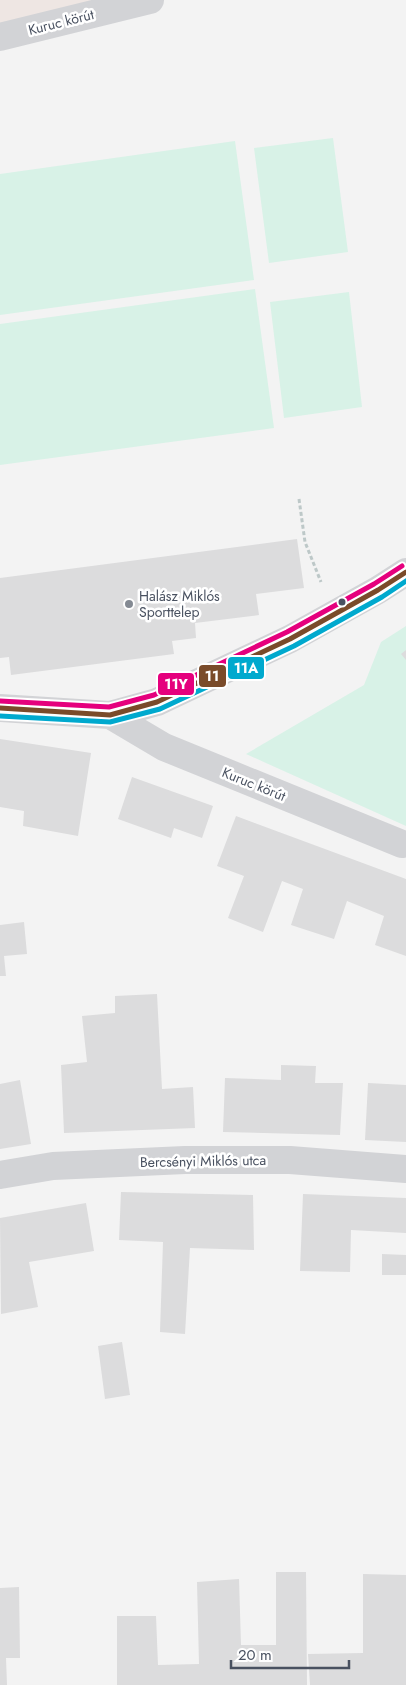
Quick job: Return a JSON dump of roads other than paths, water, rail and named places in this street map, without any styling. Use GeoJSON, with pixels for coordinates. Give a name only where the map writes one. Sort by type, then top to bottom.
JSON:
{"type":"FeatureCollection","features":[{"type":"Feature","properties":{"kind":"street","name":"Kuruc körút"},"geometry":{"type":"LineString","coordinates":[[0,37],[150,0]]}},
{"type":"Feature","properties":{"kind":"street","name":"Kuruc körút"},"geometry":{"type":"LineString","coordinates":[[0,708],[110,715],[157,702],[290,639],[406,572]]}},
{"type":"Feature","properties":{"kind":"street","name":"Kuruc körút"},"geometry":{"type":"LineString","coordinates":[[110,715],[164,747],[402,844]]}},
{"type":"Feature","properties":{"kind":"street","name":"Bercsényi Miklós utca"},"geometry":{"type":"LineString","coordinates":[[0,1175],[52,1166],[184,1160],[290,1160],[406,1169]]}},
{"type":"Feature","properties":{"kind":"place","name":"Halász Miklós Sporttelep"},"geometry":{"type":"Point","coordinates":[129,604]}}]}
